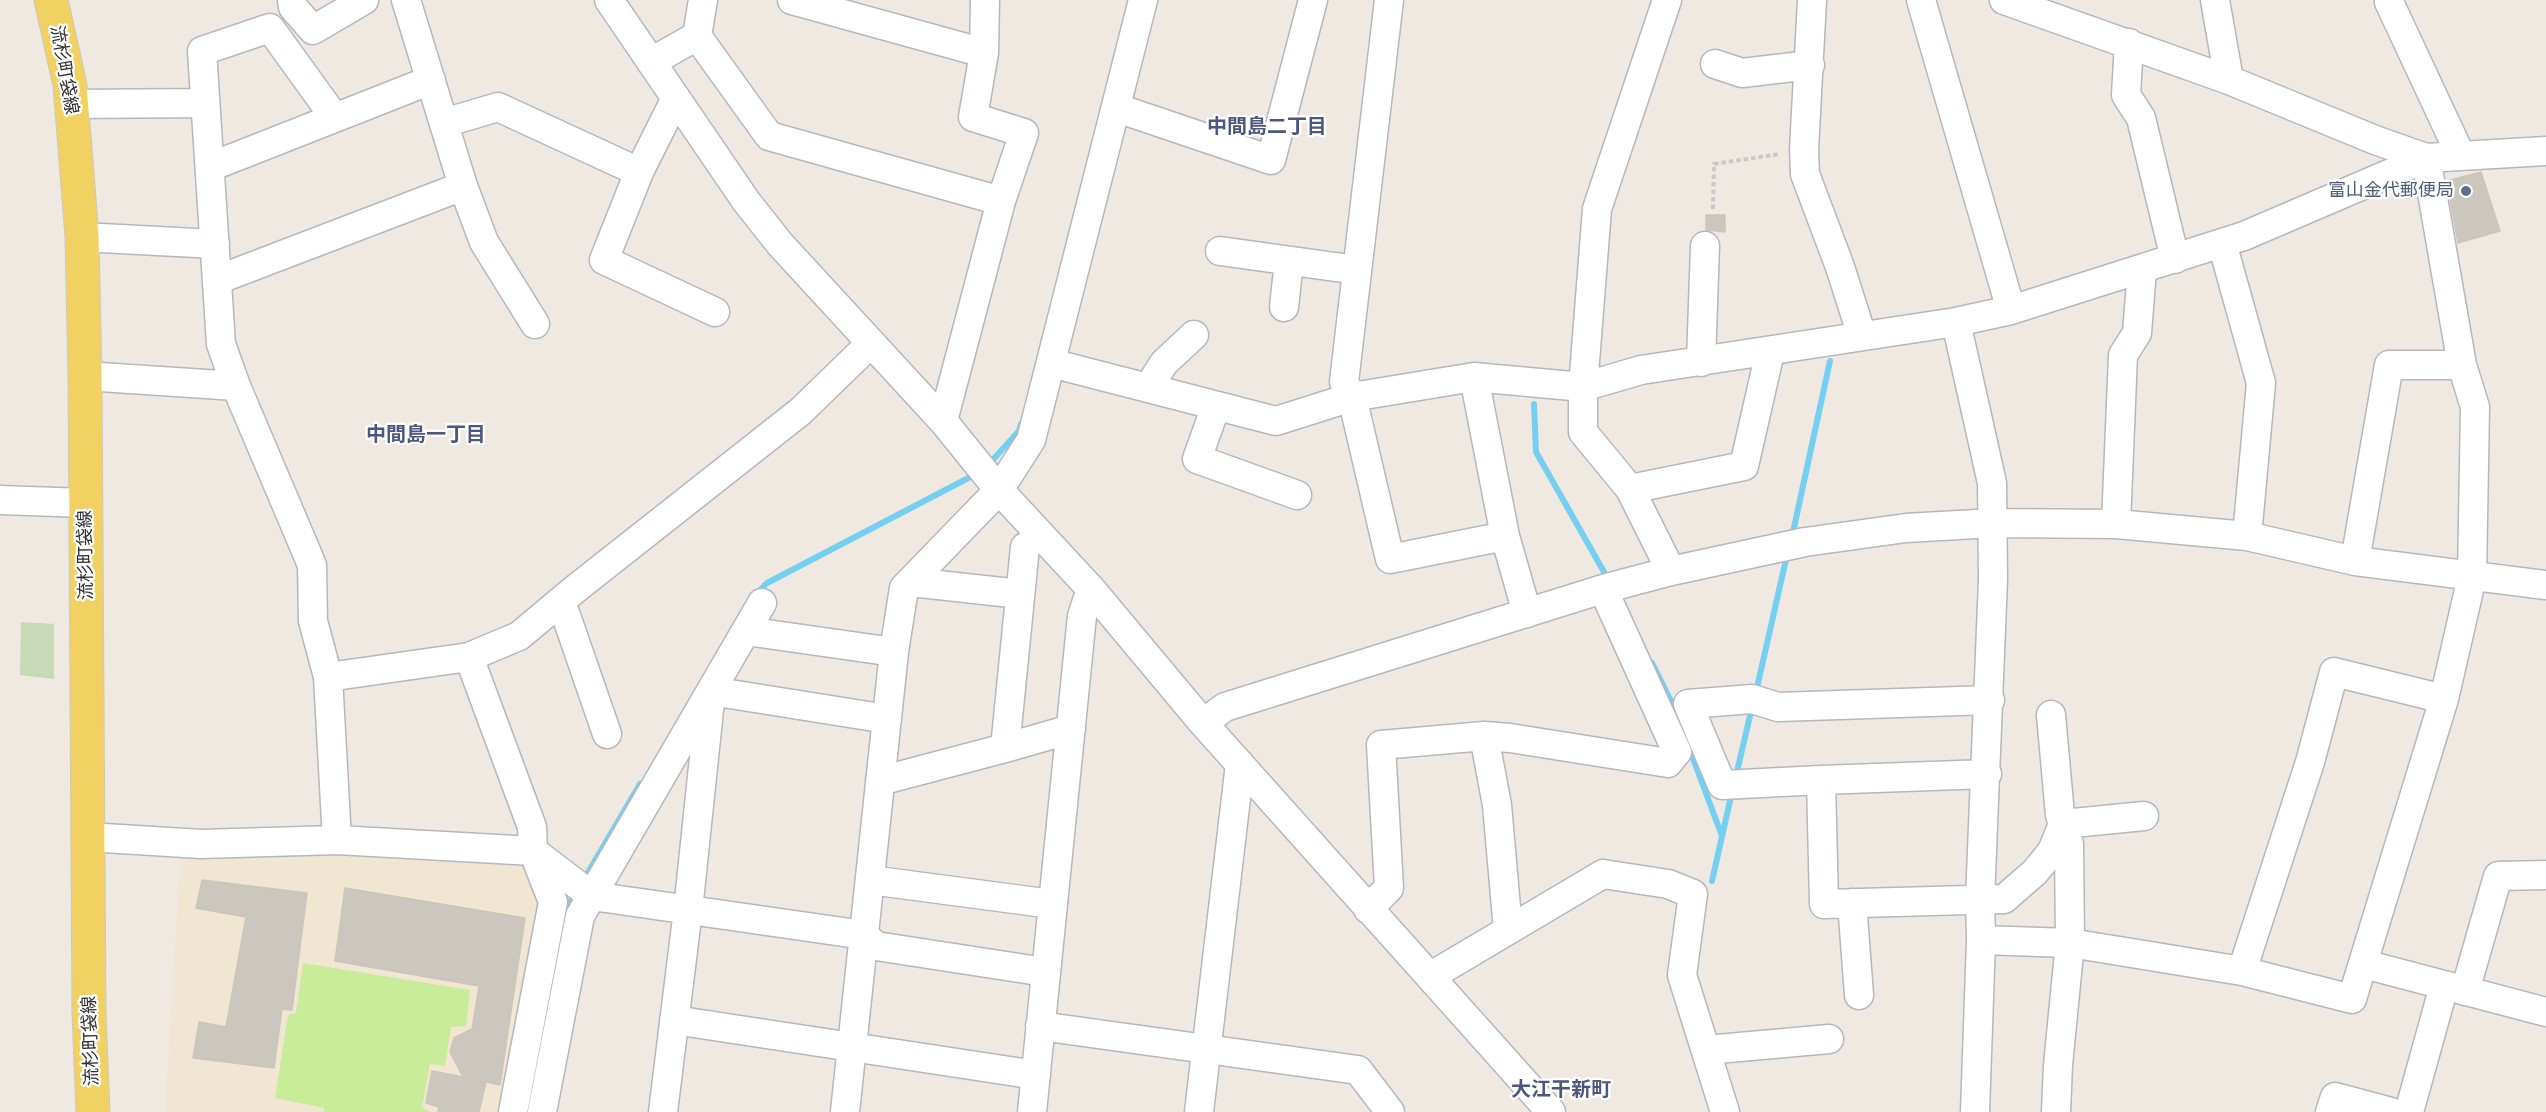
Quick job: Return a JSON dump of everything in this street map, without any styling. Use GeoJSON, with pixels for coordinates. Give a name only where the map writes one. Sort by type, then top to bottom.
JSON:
{"type":"FeatureCollection","features":[{"type":"Feature","properties":{"kind":"main road","name":"流杉町袋線"},"geometry":{"type":"LineString","coordinates":[[51,0],[70,85],[82,237],[89,1014],[93,1112]]}},
{"type":"Feature","properties":{"kind":"street"},"geometry":{"type":"LineString","coordinates":[[292,0],[293,7],[313,30],[364,0]]}},
{"type":"Feature","properties":{"kind":"street"},"geometry":{"type":"LineString","coordinates":[[406,0],[463,186],[484,242],[535,324]]}},
{"type":"Feature","properties":{"kind":"street"},"geometry":{"type":"LineString","coordinates":[[609,0],[746,201],[780,244],[943,421],[999,490],[1090,588],[1203,723],[1551,1112]]}},
{"type":"Feature","properties":{"kind":"street"},"geometry":{"type":"LineString","coordinates":[[703,0],[697,36],[769,136],[1001,201]]}},
{"type":"Feature","properties":{"kind":"street"},"geometry":{"type":"LineString","coordinates":[[792,0],[984,53]]}},
{"type":"Feature","properties":{"kind":"street"},"geometry":{"type":"LineString","coordinates":[[943,421],[1001,201],[1024,134],[973,117],[984,53],[985,0]]}},
{"type":"Feature","properties":{"kind":"street"},"geometry":{"type":"LineString","coordinates":[[844,1112],[894,652],[904,588],[999,490],[1031,440],[1143,0]]}},
{"type":"Feature","properties":{"kind":"street"},"geometry":{"type":"LineString","coordinates":[[1117,108],[1271,160],[1313,0]]}},
{"type":"Feature","properties":{"kind":"street"},"geometry":{"type":"LineString","coordinates":[[1389,0],[1344,382],[1352,397],[1390,559],[1505,536]]}},
{"type":"Feature","properties":{"kind":"street"},"geometry":{"type":"LineString","coordinates":[[1667,0],[1597,209],[1583,387],[1582,432],[1630,489],[1671,571]]}},
{"type":"Feature","properties":{"kind":"street"},"geometry":{"type":"LineString","coordinates":[[1812,0],[1804,150],[1805,174],[1840,267],[1862,336]]}},
{"type":"Feature","properties":{"kind":"street"},"geometry":{"type":"LineString","coordinates":[[1921,0],[2011,310]]}},
{"type":"Feature","properties":{"kind":"street"},"geometry":{"type":"LineString","coordinates":[[2004,0],[2229,80],[2375,140],[2426,158]]}},
{"type":"Feature","properties":{"kind":"street"},"geometry":{"type":"LineString","coordinates":[[2215,0],[2229,80]]}},
{"type":"Feature","properties":{"kind":"street"},"geometry":{"type":"LineString","coordinates":[[2392,1],[2461,156]]}},
{"type":"Feature","properties":{"kind":"street"},"geometry":{"type":"LineString","coordinates":[[335,118],[270,28],[202,51],[221,344],[236,386],[312,564],[313,621],[328,677],[337,840]]}},
{"type":"Feature","properties":{"kind":"street"},"geometry":{"type":"LineString","coordinates":[[651,62],[697,36]]}},
{"type":"Feature","properties":{"kind":"street"},"geometry":{"type":"LineString","coordinates":[[2129,43],[2127,95],[2141,118],[2175,259]]}},
{"type":"Feature","properties":{"kind":"street"},"geometry":{"type":"LineString","coordinates":[[1715,64],[1742,73],[1810,65]]}},
{"type":"Feature","properties":{"kind":"street"},"geometry":{"type":"LineString","coordinates":[[210,167],[431,81]]}},
{"type":"Feature","properties":{"kind":"street"},"geometry":{"type":"LineString","coordinates":[[676,98],[639,172],[604,260],[715,312]]}},
{"type":"Feature","properties":{"kind":"street"},"geometry":{"type":"LineString","coordinates":[[72,104],[206,104]]}},
{"type":"Feature","properties":{"kind":"street"},"geometry":{"type":"LineString","coordinates":[[444,123],[498,107],[639,172]]}},
{"type":"Feature","properties":{"kind":"street"},"geometry":{"type":"LineString","coordinates":[[1051,363],[1276,422],[1352,397],[1474,376],[1583,387],[1641,370],[1956,322],[2011,310],[2244,236],[2426,158],[2546,151]]}},
{"type":"Feature","properties":{"kind":"street"},"geometry":{"type":"LineString","coordinates":[[1981,940],[2070,944],[2242,971],[2352,999],[2444,699],[2472,577],[2475,406],[2462,365],[2426,158]]}},
{"type":"Feature","properties":{"kind":"street"},"geometry":{"type":"LineString","coordinates":[[217,280],[463,186]]}},
{"type":"Feature","properties":{"kind":"street"},"geometry":{"type":"LineString","coordinates":[[82,237],[215,244]]}},
{"type":"Feature","properties":{"kind":"street"},"geometry":{"type":"LineString","coordinates":[[2222,243],[2261,383],[2247,536]]}},
{"type":"Feature","properties":{"kind":"street"},"geometry":{"type":"LineString","coordinates":[[1701,362],[1705,246]]}},
{"type":"Feature","properties":{"kind":"street"},"geometry":{"type":"LineString","coordinates":[[1220,251],[1358,270]]}},
{"type":"Feature","properties":{"kind":"street"},"geometry":{"type":"LineString","coordinates":[[1284,307],[1289,261]]}},
{"type":"Feature","properties":{"kind":"street"},"geometry":{"type":"LineString","coordinates":[[2116,524],[2123,356],[2137,333],[2142,270]]}},
{"type":"Feature","properties":{"kind":"street"},"geometry":{"type":"LineString","coordinates":[[1956,322],[1992,483],[1993,523],[1990,700],[1980,900],[1981,940],[1975,1112]]}},
{"type":"Feature","properties":{"kind":"street"},"geometry":{"type":"LineString","coordinates":[[1148,388],[1164,363],[1194,335]]}},
{"type":"Feature","properties":{"kind":"street"},"geometry":{"type":"LineString","coordinates":[[328,677],[469,657],[519,636],[801,411],[870,344]]}},
{"type":"Feature","properties":{"kind":"street"},"geometry":{"type":"LineString","coordinates":[[1630,489],[1743,466],[1770,352]]}},
{"type":"Feature","properties":{"kind":"street"},"geometry":{"type":"LineString","coordinates":[[2355,561],[2390,365],[2462,365]]}},
{"type":"Feature","properties":{"kind":"street"},"geometry":{"type":"LineString","coordinates":[[85,376],[236,386]]}},
{"type":"Feature","properties":{"kind":"street"},"geometry":{"type":"LineString","coordinates":[[1474,376],[1505,536],[1527,613]]}},
{"type":"Feature","properties":{"kind":"street"},"geometry":{"type":"LineString","coordinates":[[1216,406],[1197,459],[1297,495]]}},
{"type":"Feature","properties":{"kind":"street"},"geometry":{"type":"LineString","coordinates":[[0,500],[85,503]]}},
{"type":"Feature","properties":{"kind":"street"},"geometry":{"type":"LineString","coordinates":[[1203,723],[1225,707],[1603,589],[1671,571],[1805,542],[1906,528],[1993,523],[2116,524],[2247,536],[2355,561],[2546,585]]}},
{"type":"Feature","properties":{"kind":"street"},"geometry":{"type":"LineString","coordinates":[[1005,748],[1024,547]]}},
{"type":"Feature","properties":{"kind":"street"},"geometry":{"type":"LineString","coordinates":[[911,582],[1020,594]]}},
{"type":"Feature","properties":{"kind":"street"},"geometry":{"type":"LineString","coordinates":[[1032,1112],[1082,616],[1090,588]]}},
{"type":"Feature","properties":{"kind":"street"},"geometry":{"type":"LineString","coordinates":[[1368,909],[1389,888],[1381,745],[1484,736],[1668,763],[1677,752],[1603,589]]}},
{"type":"Feature","properties":{"kind":"street"},"geometry":{"type":"LineString","coordinates":[[561,601],[607,734]]}},
{"type":"Feature","properties":{"kind":"street"},"geometry":{"type":"LineString","coordinates":[[542,1112],[580,916],[762,603]]}},
{"type":"Feature","properties":{"kind":"street"},"geometry":{"type":"LineString","coordinates":[[746,631],[894,652]]}},
{"type":"Feature","properties":{"kind":"street"},"geometry":{"type":"LineString","coordinates":[[469,657],[532,827],[533,851],[553,902],[513,1112]]}},
{"type":"Feature","properties":{"kind":"street"},"geometry":{"type":"LineString","coordinates":[[2242,971],[2310,762],[2334,672],[2444,699]]}},
{"type":"Feature","properties":{"kind":"street"},"geometry":{"type":"LineString","coordinates":[[711,691],[887,719]]}},
{"type":"Feature","properties":{"kind":"street"},"geometry":{"type":"LineString","coordinates":[[663,1112],[688,910],[711,691]]}},
{"type":"Feature","properties":{"kind":"street"},"geometry":{"type":"LineString","coordinates":[[1987,774],[1722,785],[1688,704],[1752,699],[1778,707],[1990,700]]}},
{"type":"Feature","properties":{"kind":"street"},"geometry":{"type":"LineString","coordinates":[[2051,715],[2061,815],[2069,844],[2070,944],[2058,1065],[2056,1112]]}},
{"type":"Feature","properties":{"kind":"street"},"geometry":{"type":"LineString","coordinates":[[880,781],[1071,729]]}},
{"type":"Feature","properties":{"kind":"street"},"geometry":{"type":"LineString","coordinates":[[1484,736],[1497,805],[1508,930]]}},
{"type":"Feature","properties":{"kind":"street"},"geometry":{"type":"LineString","coordinates":[[1199,1112],[1240,764]]}},
{"type":"Feature","properties":{"kind":"street"},"geometry":{"type":"LineString","coordinates":[[1821,780],[1824,904],[2004,899],[2035,872],[2052,851],[2063,824]]}},
{"type":"Feature","properties":{"kind":"street"},"geometry":{"type":"LineString","coordinates":[[2063,824],[2144,816]]}},
{"type":"Feature","properties":{"kind":"street"},"geometry":{"type":"LineString","coordinates":[[88,837],[201,844],[337,840],[533,851],[592,896],[864,935],[876,946],[1045,972]]}},
{"type":"Feature","properties":{"kind":"street"},"geometry":{"type":"LineString","coordinates":[[1431,976],[1603,874],[1668,884],[1693,894],[1682,975],[1725,1112]]}},
{"type":"Feature","properties":{"kind":"street"},"geometry":{"type":"LineString","coordinates":[[2409,1112],[2498,876],[2546,875]]}},
{"type":"Feature","properties":{"kind":"street"},"geometry":{"type":"LineString","coordinates":[[870,880],[1052,904]]}},
{"type":"Feature","properties":{"kind":"street"},"geometry":{"type":"LineString","coordinates":[[1852,903],[1859,995]]}},
{"type":"Feature","properties":{"kind":"street"},"geometry":{"type":"LineString","coordinates":[[2364,964],[2546,1012]]}},
{"type":"Feature","properties":{"kind":"street"},"geometry":{"type":"LineString","coordinates":[[675,1020],[1036,1075]]}},
{"type":"Feature","properties":{"kind":"street"},"geometry":{"type":"LineString","coordinates":[[1040,1026],[1358,1070],[1385,1109]]}},
{"type":"Feature","properties":{"kind":"street"},"geometry":{"type":"LineString","coordinates":[[1706,1050],[1829,1039]]}},
{"type":"Feature","properties":{"kind":"street"},"geometry":{"type":"LineString","coordinates":[[2330,1112],[2335,1097],[2391,1112]]}},
{"type":"Feature","properties":{"kind":"path"},"geometry":{"type":"LineString","coordinates":[[1713,209],[1713,164],[1804,150]]}},
{"type":"Feature","properties":{"kind":"shaded area"},"geometry":{"type":"Polygon","coordinates":[[[181,851],[518,858],[545,908],[505,1112],[165,1112],[181,851]]]}},
{"type":"Feature","properties":{"kind":"green space"},"geometry":{"type":"Polygon","coordinates":[[[21,622],[54,624],[54,679],[20,675],[21,622]]]}},
{"type":"Feature","properties":{"kind":"green space"},"geometry":{"type":"Polygon","coordinates":[[[303,963],[470,990],[466,1026],[451,1027],[445,1066],[430,1064],[422,1107],[430,1112],[324,1112],[324,1108],[275,1098],[288,1015],[296,1013],[303,963]]]}},
{"type":"Feature","properties":{"kind":"building"},"geometry":{"type":"Polygon","coordinates":[[[2481,172],[2500,231],[2458,243],[2447,181],[2481,172]]]}},
{"type":"Feature","properties":{"kind":"building"},"geometry":{"type":"Polygon","coordinates":[[[1706,215],[1725,215],[1725,232],[1706,230],[1706,215]]]}},
{"type":"Feature","properties":{"kind":"building"},"geometry":{"type":"Polygon","coordinates":[[[202,880],[307,893],[292,1010],[282,1009],[274,1068],[193,1058],[199,1022],[226,1027],[246,917],[196,908],[202,880]]]}},
{"type":"Feature","properties":{"kind":"building"},"geometry":{"type":"Polygon","coordinates":[[[345,888],[525,918],[500,1085],[486,1082],[479,1112],[438,1112],[439,1107],[426,1103],[432,1071],[463,1077],[450,1052],[454,1038],[472,1029],[479,986],[335,961],[345,888]]]}},
{"type":"Feature","properties":{"kind":"waterway"},"geometry":{"type":"LineString","coordinates":[[1792,537],[1830,361]]}},
{"type":"Feature","properties":{"kind":"waterway"},"geometry":{"type":"LineString","coordinates":[[1534,404],[1536,452],[1608,579]]}},
{"type":"Feature","properties":{"kind":"waterway"},"geometry":{"type":"LineString","coordinates":[[989,464],[1019,431],[1021,424]]}},
{"type":"Feature","properties":{"kind":"waterway"},"geometry":{"type":"LineString","coordinates":[[756,594],[767,583],[976,474]]}},
{"type":"Feature","properties":{"kind":"waterway"},"geometry":{"type":"LineString","coordinates":[[1756,692],[1787,555]]}},
{"type":"Feature","properties":{"kind":"waterway"},"geometry":{"type":"LineString","coordinates":[[1652,663],[1674,707],[1685,736]]}},
{"type":"Feature","properties":{"kind":"waterway"},"geometry":{"type":"LineString","coordinates":[[1736,776],[1752,707]]}},
{"type":"Feature","properties":{"kind":"waterway"},"geometry":{"type":"LineString","coordinates":[[1688,745],[1722,836]]}},
{"type":"Feature","properties":{"kind":"waterway"},"geometry":{"type":"LineString","coordinates":[[583,881],[640,784]]}},
{"type":"Feature","properties":{"kind":"waterway"},"geometry":{"type":"LineString","coordinates":[[1712,881],[1732,792]]}},
{"type":"Feature","properties":{"kind":"waterway"},"geometry":{"type":"LineString","coordinates":[[561,933],[571,900],[576,892]]}},
{"type":"Feature","properties":{"kind":"place","name":"富山金代郵便局"},"geometry":{"type":"Point","coordinates":[2466,191]}},
{"type":"Feature","properties":{"kind":"district","name":"中間島二丁目"},"geometry":{"type":"Point","coordinates":[1267,127]}},
{"type":"Feature","properties":{"kind":"district","name":"中間島一丁目"},"geometry":{"type":"Point","coordinates":[426,435]}},
{"type":"Feature","properties":{"kind":"district","name":"大江干新町"},"geometry":{"type":"Point","coordinates":[1561,1090]}}]}
